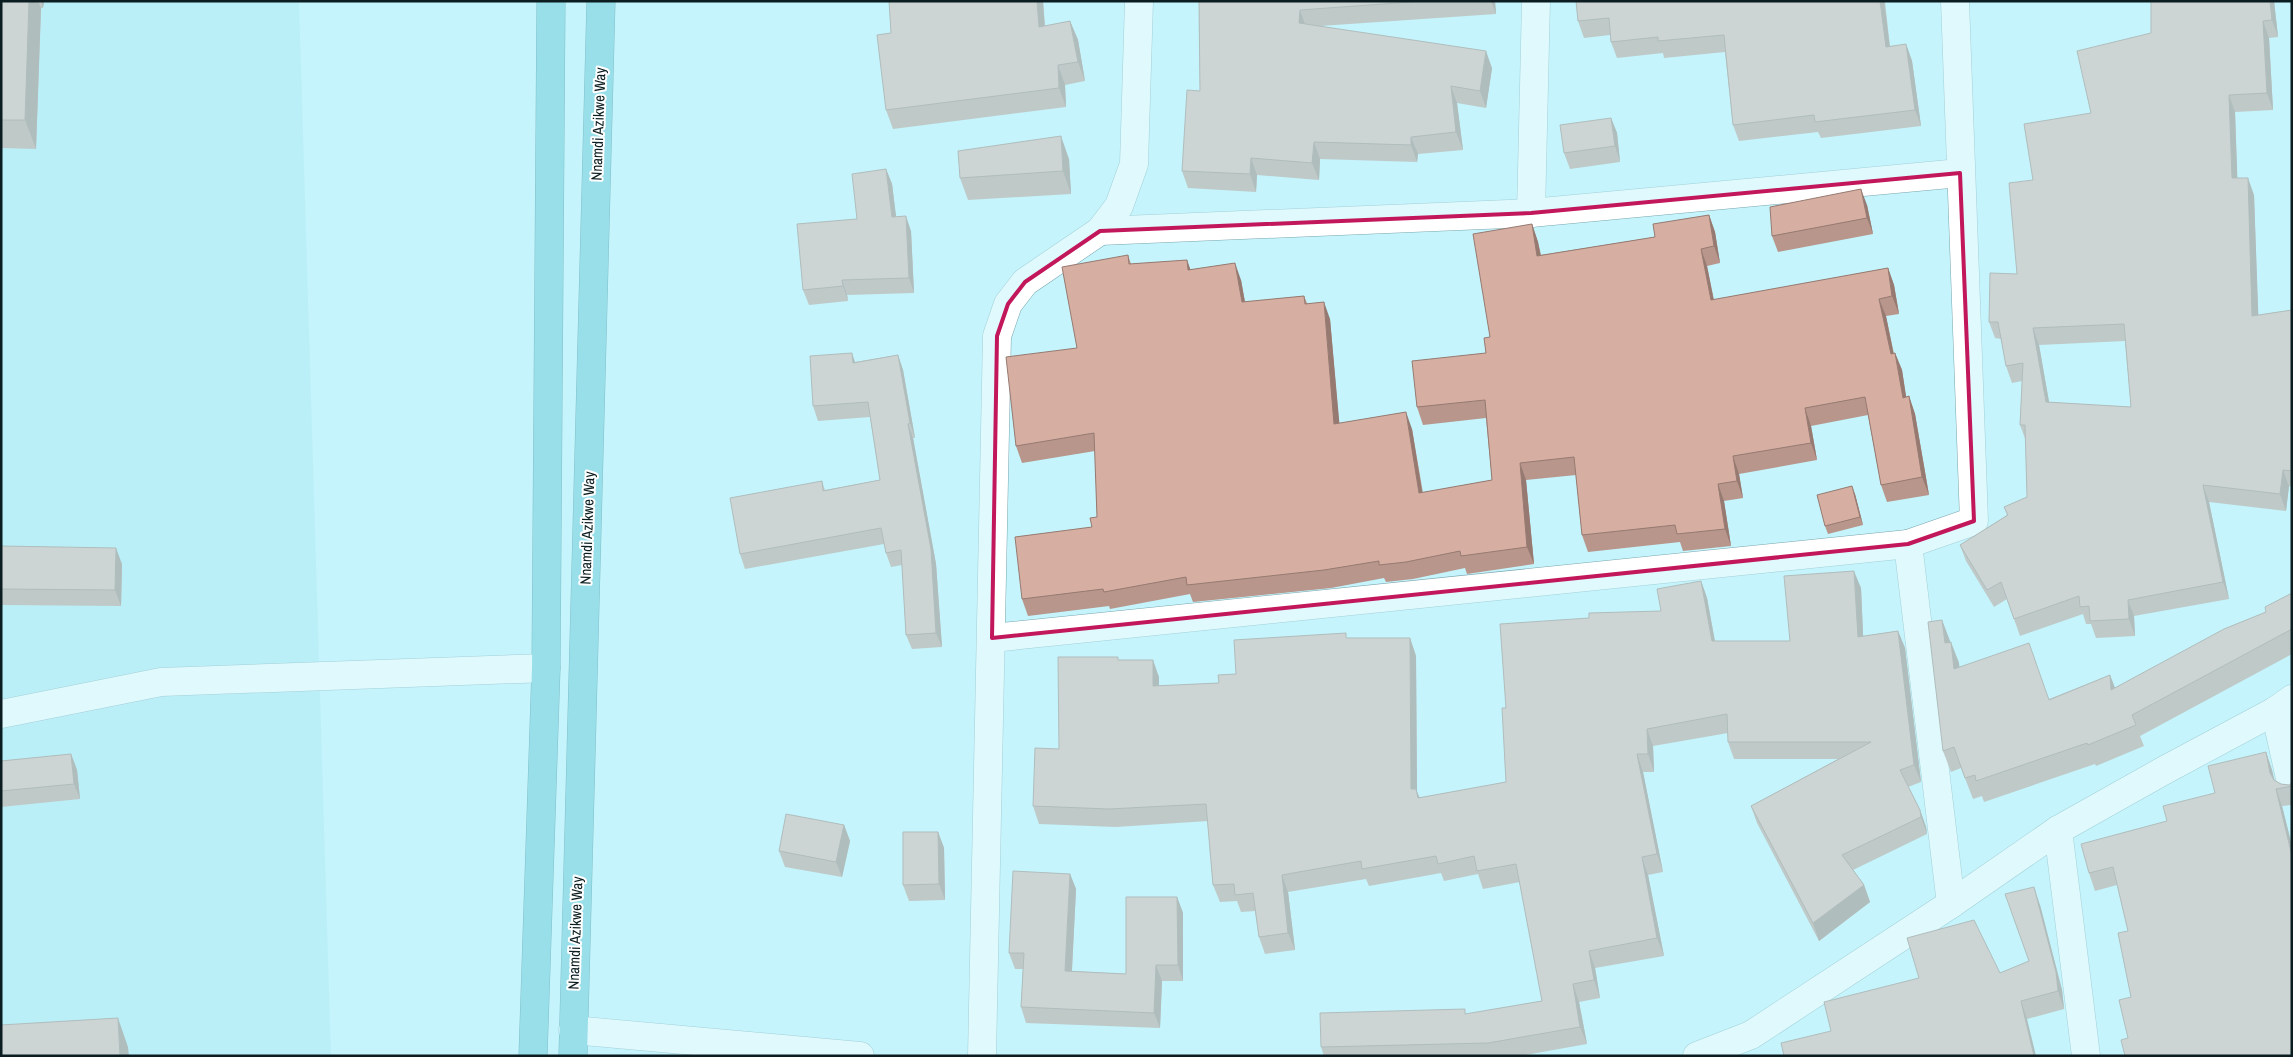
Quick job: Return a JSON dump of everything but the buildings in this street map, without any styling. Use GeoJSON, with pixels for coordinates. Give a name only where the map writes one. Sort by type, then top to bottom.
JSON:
{"type":"FeatureCollection","features":[{"type":"Feature","properties":{"kind":"highway"},"geometry":{"type":"LineString","coordinates":[[533,1056],[546,668],[551,1]]}},
{"type":"Feature","properties":{"kind":"highway","name":"Nnamdi Azikwe Way"},"geometry":{"type":"LineString","coordinates":[[573,1043],[601,1]]}},
{"type":"Feature","properties":{"kind":"street"},"geometry":{"type":"LineString","coordinates":[[982,1056],[997,336],[1008,304],[1025,282],[1100,231],[1119,206],[1134,164],[1139,1]]}},
{"type":"Feature","properties":{"kind":"street"},"geometry":{"type":"LineString","coordinates":[[1531,214],[1536,1]]}},
{"type":"Feature","properties":{"kind":"street"},"geometry":{"type":"LineString","coordinates":[[992,638],[1908,544],[1974,521],[1955,1]]}},
{"type":"Feature","properties":{"kind":"street"},"geometry":{"type":"LineString","coordinates":[[1100,231],[1531,214],[1960,173]]}},
{"type":"Feature","properties":{"kind":"street"},"geometry":{"type":"LineString","coordinates":[[1908,544],[1951,904]]}},
{"type":"Feature","properties":{"kind":"street"},"geometry":{"type":"LineString","coordinates":[[1,714],[161,682],[546,668]]}},
{"type":"Feature","properties":{"kind":"street"},"geometry":{"type":"LineString","coordinates":[[1698,1056],[1751,1045],[2058,830],[2283,705],[2292,787]]}},
{"type":"Feature","properties":{"kind":"street"},"geometry":{"type":"LineString","coordinates":[[2058,830],[2086,1056]]}},
{"type":"Feature","properties":{"kind":"street"},"geometry":{"type":"LineString","coordinates":[[573,1043],[860,1056]]}},
{"type":"Feature","properties":{"kind":"highlighted area"},"geometry":{"type":"Polygon","coordinates":[[[1960,173],[1974,521],[1908,544],[992,638],[997,336],[1008,304],[1025,282],[1100,231],[1531,213],[1960,173]]]}},
{"type":"Feature","properties":{"kind":"shaded area"},"geometry":{"type":"Polygon","coordinates":[[[1,1],[299,1],[331,1056],[1,1056],[1,1]]]}}]}
